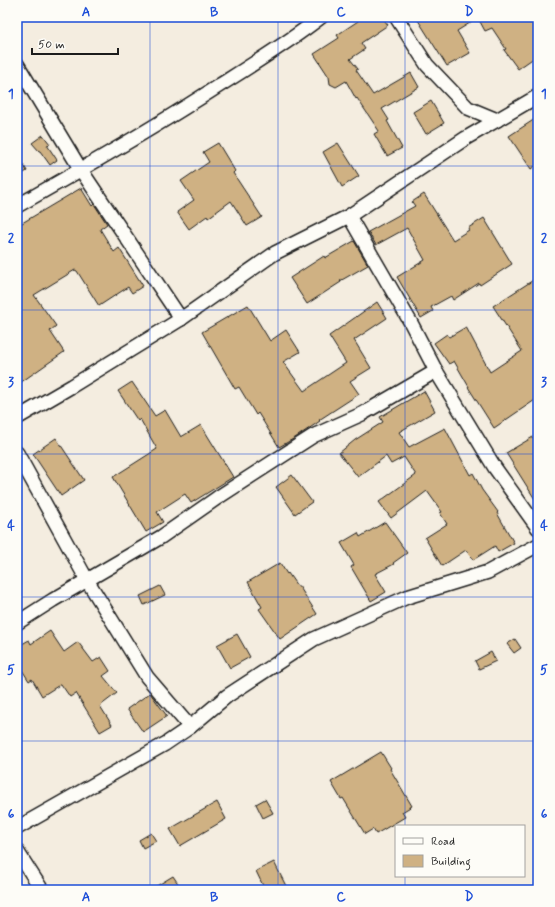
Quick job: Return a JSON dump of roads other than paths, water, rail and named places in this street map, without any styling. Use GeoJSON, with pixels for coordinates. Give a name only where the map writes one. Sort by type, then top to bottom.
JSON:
{"type":"FeatureCollection","features":[{"type":"Feature","properties":{"kind":"street"},"geometry":{"type":"LineString","coordinates":[[17,206],[81,170],[202,97],[289,41],[321,17]]}},
{"type":"Feature","properties":{"kind":"street"},"geometry":{"type":"LineString","coordinates":[[396,17],[428,65],[468,108],[497,120]]}},
{"type":"Feature","properties":{"kind":"street"},"geometry":{"type":"LineString","coordinates":[[17,64],[81,170],[181,319]]}},
{"type":"Feature","properties":{"kind":"street"},"geometry":{"type":"LineString","coordinates":[[17,418],[181,319],[275,253],[349,216],[466,138],[538,96]]}},
{"type":"Feature","properties":{"kind":"street"},"geometry":{"type":"LineString","coordinates":[[349,216],[411,323],[436,371],[495,468],[538,528]]}},
{"type":"Feature","properties":{"kind":"street"},"geometry":{"type":"LineString","coordinates":[[17,624],[87,580],[161,538],[216,498],[313,436],[362,414],[436,371]]}},
{"type":"Feature","properties":{"kind":"street"},"geometry":{"type":"LineString","coordinates":[[17,453],[87,580],[147,677],[190,727]]}},
{"type":"Feature","properties":{"kind":"street"},"geometry":{"type":"LineString","coordinates":[[17,828],[165,744],[190,727],[227,696],[314,639],[407,597],[488,572],[538,545]]}},
{"type":"Feature","properties":{"kind":"street"},"geometry":{"type":"LineString","coordinates":[[17,851],[42,890]]}}]}
